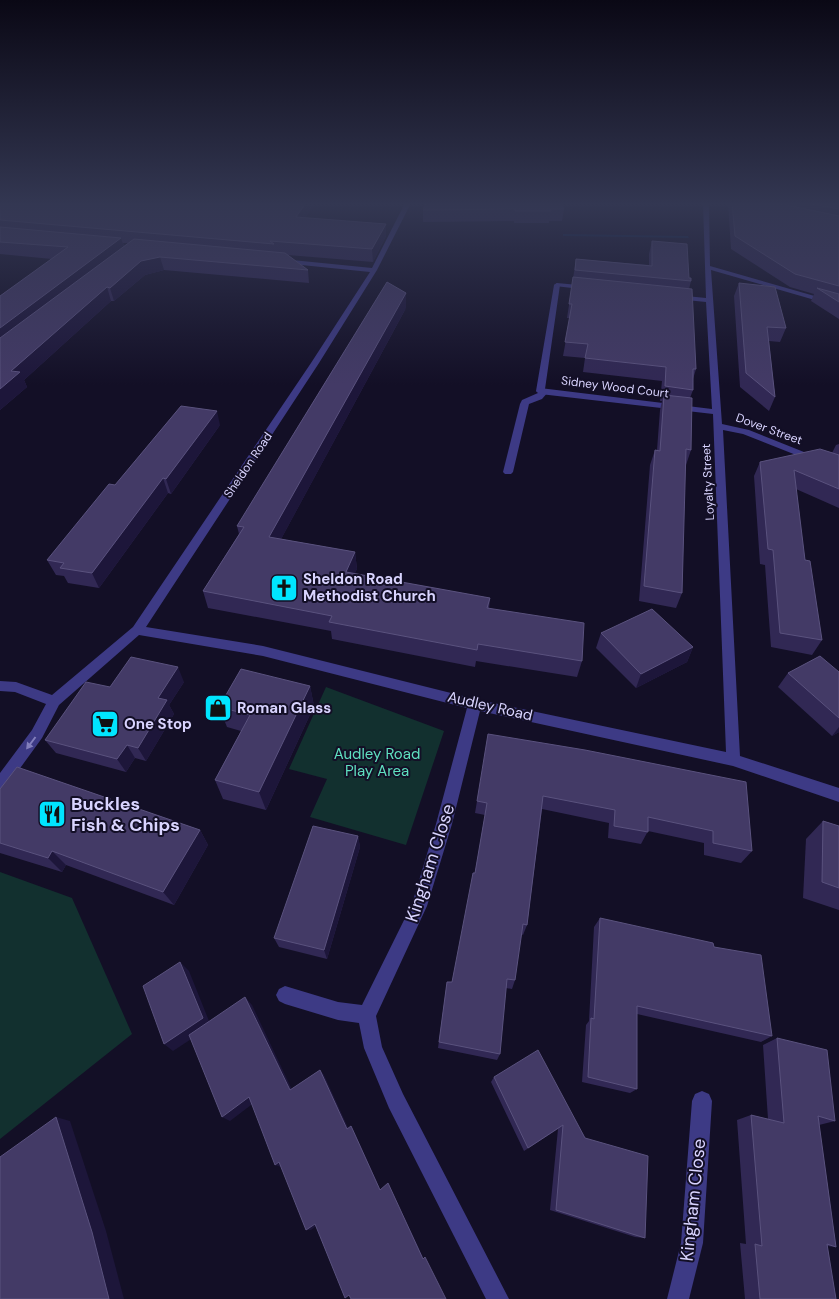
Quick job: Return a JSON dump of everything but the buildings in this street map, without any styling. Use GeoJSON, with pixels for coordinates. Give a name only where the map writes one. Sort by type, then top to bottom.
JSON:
{"type":"FeatureCollection","features":[{"type":"Feature","properties":{"kind":"street"},"geometry":{"type":"LineString","coordinates":[[306,264],[374,270]]}},
{"type":"Feature","properties":{"kind":"street","name":"Sheldon Road"},"geometry":{"type":"LineString","coordinates":[[54,700],[137,630],[315,363],[377,264]]}},
{"type":"Feature","properties":{"kind":"street","name":"Loyalty Street"},"geometry":{"type":"LineString","coordinates":[[707,264],[718,426],[733,760]]}},
{"type":"Feature","properties":{"kind":"street"},"geometry":{"type":"LineString","coordinates":[[707,267],[839,305]]}},
{"type":"Feature","properties":{"kind":"street"},"geometry":{"type":"LineString","coordinates":[[508,472],[525,402],[539,397],[543,391],[557,285],[595,289]]}},
{"type":"Feature","properties":{"kind":"street"},"geometry":{"type":"LineString","coordinates":[[671,296],[709,300]]}},
{"type":"Feature","properties":{"kind":"street","name":"Sidney Wood Court"},"geometry":{"type":"LineString","coordinates":[[543,391],[717,412]]}},
{"type":"Feature","properties":{"kind":"street","name":"Dover Street"},"geometry":{"type":"LineString","coordinates":[[718,426],[746,432],[839,469]]}},
{"type":"Feature","properties":{"kind":"street","name":"Audley Road"},"geometry":{"type":"LineString","coordinates":[[137,630],[263,651],[474,704],[733,760],[839,795]]}},
{"type":"Feature","properties":{"kind":"street"},"geometry":{"type":"LineString","coordinates":[[0,686],[16,687],[54,700],[37,734],[0,784]]}},
{"type":"Feature","properties":{"kind":"street","name":"Kingham Close"},"geometry":{"type":"LineString","coordinates":[[367,1015],[419,906],[444,824],[474,704]]}},
{"type":"Feature","properties":{"kind":"street"},"geometry":{"type":"LineString","coordinates":[[285,995],[338,1011],[367,1015],[373,1048],[396,1101],[498,1299]]}},
{"type":"Feature","properties":{"kind":"street","name":"Kingham Close"},"geometry":{"type":"LineString","coordinates":[[678,1299],[692,1242],[702,1101]]}},
{"type":"Feature","properties":{"kind":"green space","name":"Audley Road Play Area"},"geometry":{"type":"Polygon","coordinates":[[[326,687],[444,731],[406,845],[310,817],[327,779],[289,769],[326,687]]]}},
{"type":"Feature","properties":{"kind":"green space"},"geometry":{"type":"Polygon","coordinates":[[[0,872],[72,898],[132,1034],[0,1139],[0,872]]]}},
{"type":"Feature","properties":{"kind":"place","name":"Sheldon Road Methodist Church"},"geometry":{"type":"Point","coordinates":[284,588]}},
{"type":"Feature","properties":{"kind":"place","name":"Roman Glass"},"geometry":{"type":"Point","coordinates":[218,708]}},
{"type":"Feature","properties":{"kind":"place","name":"One Stop"},"geometry":{"type":"Point","coordinates":[105,724]}},
{"type":"Feature","properties":{"kind":"place","name":"Buckles Fish & Chips"},"geometry":{"type":"Point","coordinates":[52,814]}}]}
